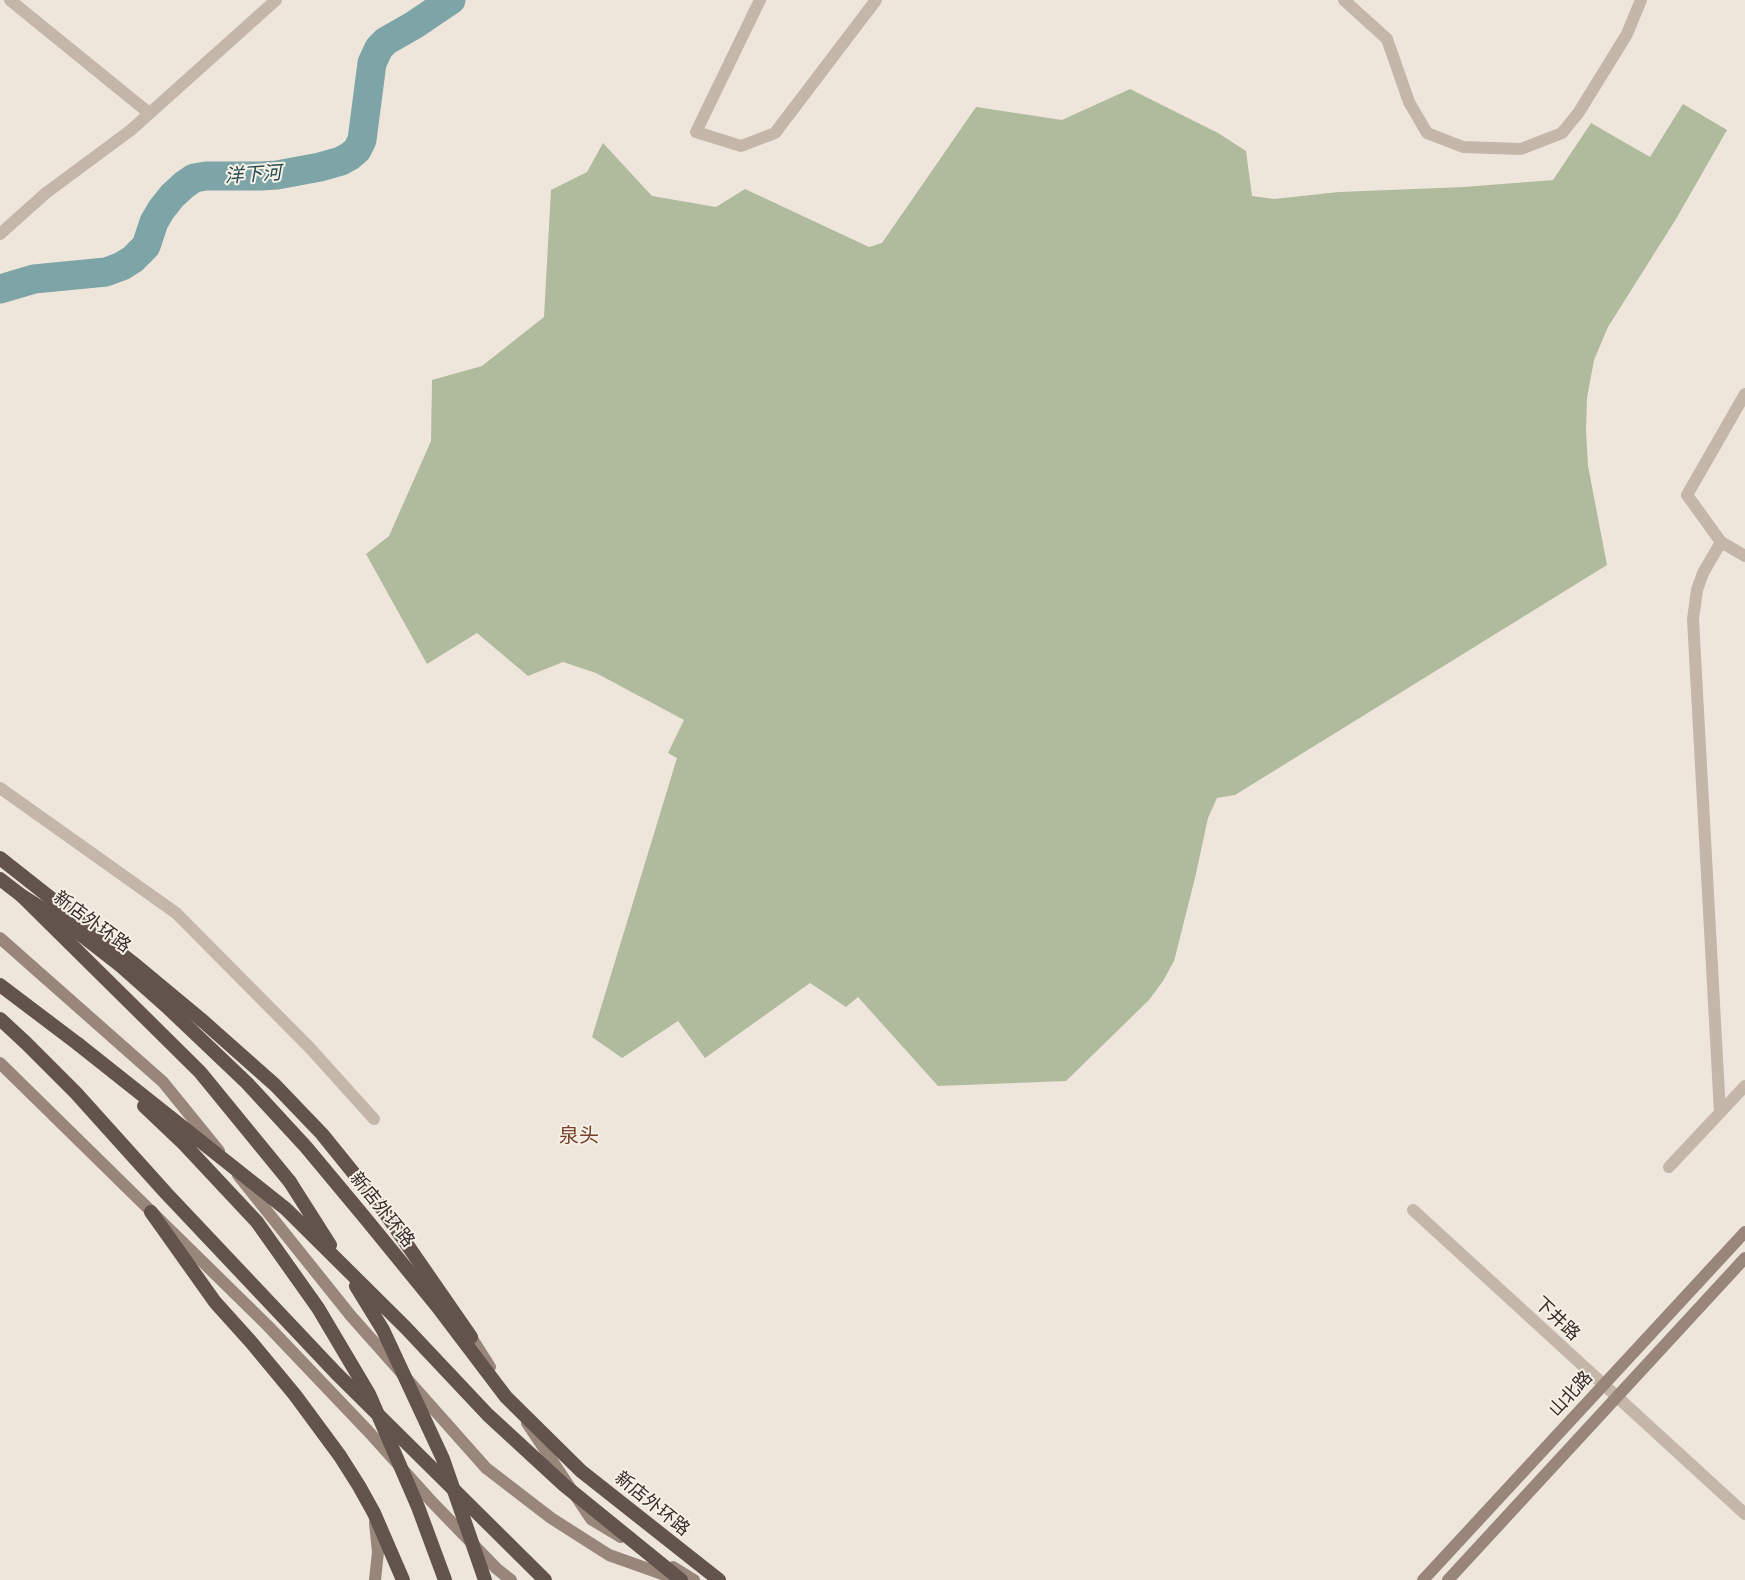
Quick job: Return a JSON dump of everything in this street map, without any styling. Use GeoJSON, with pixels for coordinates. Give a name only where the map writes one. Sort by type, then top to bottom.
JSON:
{"type":"FeatureCollection","features":[{"type":"Feature","properties":{"kind":"highway"},"geometry":{"type":"LineString","coordinates":[[0,858],[140,969],[204,1022],[275,1085],[322,1134],[381,1207],[471,1337]]}},
{"type":"Feature","properties":{"kind":"highway","name":"新店外环路"},"geometry":{"type":"LineString","coordinates":[[0,880],[71,927],[121,966],[247,1083],[306,1147],[342,1190],[437,1306],[506,1397],[581,1471],[718,1580]]}},
{"type":"Feature","properties":{"kind":"highway"},"geometry":{"type":"LineString","coordinates":[[22,896],[200,1072],[290,1182],[383,1330],[443,1459],[485,1580]]}},
{"type":"Feature","properties":{"kind":"highway"},"geometry":{"type":"LineString","coordinates":[[0,985],[78,1044],[286,1209],[406,1328],[488,1415],[564,1485],[680,1580]]}},
{"type":"Feature","properties":{"kind":"highway"},"geometry":{"type":"LineString","coordinates":[[0,1019],[76,1093],[166,1193],[336,1373],[545,1580]]}},
{"type":"Feature","properties":{"kind":"highway"},"geometry":{"type":"LineString","coordinates":[[78,1044],[184,1144],[257,1222],[318,1308],[369,1394],[418,1507],[445,1580]]}},
{"type":"Feature","properties":{"kind":"highway"},"geometry":{"type":"LineString","coordinates":[[151,1212],[215,1302],[251,1342],[316,1422],[359,1486],[374,1513],[403,1580]]}},
{"type":"Feature","properties":{"kind":"main road"},"geometry":{"type":"LineString","coordinates":[[0,938],[163,1082],[351,1316],[486,1468],[551,1518],[609,1555],[680,1580]]}},
{"type":"Feature","properties":{"kind":"main road"},"geometry":{"type":"LineString","coordinates":[[0,1063],[267,1325],[433,1502],[510,1580]]}},
{"type":"Feature","properties":{"kind":"main road","name":"山北路"},"geometry":{"type":"LineString","coordinates":[[1423,1580],[1745,1232]]}},
{"type":"Feature","properties":{"kind":"main road","name":"山北路"},"geometry":{"type":"LineString","coordinates":[[1448,1580],[1745,1258]]}},
{"type":"Feature","properties":{"kind":"main road"},"geometry":{"type":"LineString","coordinates":[[471,1337],[591,1520],[694,1580]]}},
{"type":"Feature","properties":{"kind":"main road"},"geometry":{"type":"LineString","coordinates":[[374,1513],[378,1541],[378,1562],[375,1580]]}},
{"type":"Feature","properties":{"kind":"street"},"geometry":{"type":"LineString","coordinates":[[10,0],[149,113]]}},
{"type":"Feature","properties":{"kind":"street"},"geometry":{"type":"LineString","coordinates":[[0,234],[46,193],[131,130],[276,0]]}},
{"type":"Feature","properties":{"kind":"street"},"geometry":{"type":"LineString","coordinates":[[760,0],[696,132],[741,146],[775,133],[876,0]]}},
{"type":"Feature","properties":{"kind":"street"},"geometry":{"type":"LineString","coordinates":[[1344,0],[1387,39],[1408,102],[1427,133],[1463,147],[1521,149],[1562,133],[1579,112],[1627,34],[1641,0]]}},
{"type":"Feature","properties":{"kind":"street"},"geometry":{"type":"LineString","coordinates":[[1745,394],[1687,494],[1721,542],[1745,556]]}},
{"type":"Feature","properties":{"kind":"street"},"geometry":{"type":"LineString","coordinates":[[1720,1113],[1692,619],[1697,590],[1703,573],[1721,542]]}},
{"type":"Feature","properties":{"kind":"street"},"geometry":{"type":"LineString","coordinates":[[0,788],[176,912],[309,1047],[374,1119]]}},
{"type":"Feature","properties":{"kind":"street"},"geometry":{"type":"LineString","coordinates":[[1669,1167],[1745,1086]]}},
{"type":"Feature","properties":{"kind":"street","name":"下井路"},"geometry":{"type":"LineString","coordinates":[[1413,1210],[1745,1514]]}},
{"type":"Feature","properties":{"kind":"green space"},"geometry":{"type":"Polygon","coordinates":[[[1130,89],[1218,133],[1246,151],[1252,196],[1274,199],[1339,192],[1464,187],[1553,180],[1591,123],[1650,157],[1683,104],[1727,130],[1676,219],[1608,327],[1594,360],[1587,398],[1588,466],[1607,565],[1235,795],[1217,798],[1208,818],[1174,961],[1163,981],[1149,1000],[1066,1081],[938,1086],[858,997],[846,1007],[810,983],[705,1058],[678,1021],[622,1058],[592,1037],[677,758],[668,753],[684,720],[596,673],[563,662],[528,676],[477,633],[427,664],[366,554],[389,536],[431,441],[432,380],[482,366],[544,317],[551,190],[587,172],[603,143],[652,196],[716,207],[745,189],[869,247],[882,243],[976,107],[1062,120],[1130,89]]]}},
{"type":"Feature","properties":{"kind":"waterway","name":"洋下河"},"geometry":{"type":"LineString","coordinates":[[0,289],[34,279],[106,272],[122,266],[133,259],[146,246],[154,222],[161,210],[172,196],[194,178],[206,176],[277,175],[320,167],[341,161],[350,156],[357,150],[362,140],[372,63],[379,48],[386,41],[451,0]]}},
{"type":"Feature","properties":{"kind":"district","name":"泉头"},"geometry":{"type":"Point","coordinates":[579,1136]}}]}
